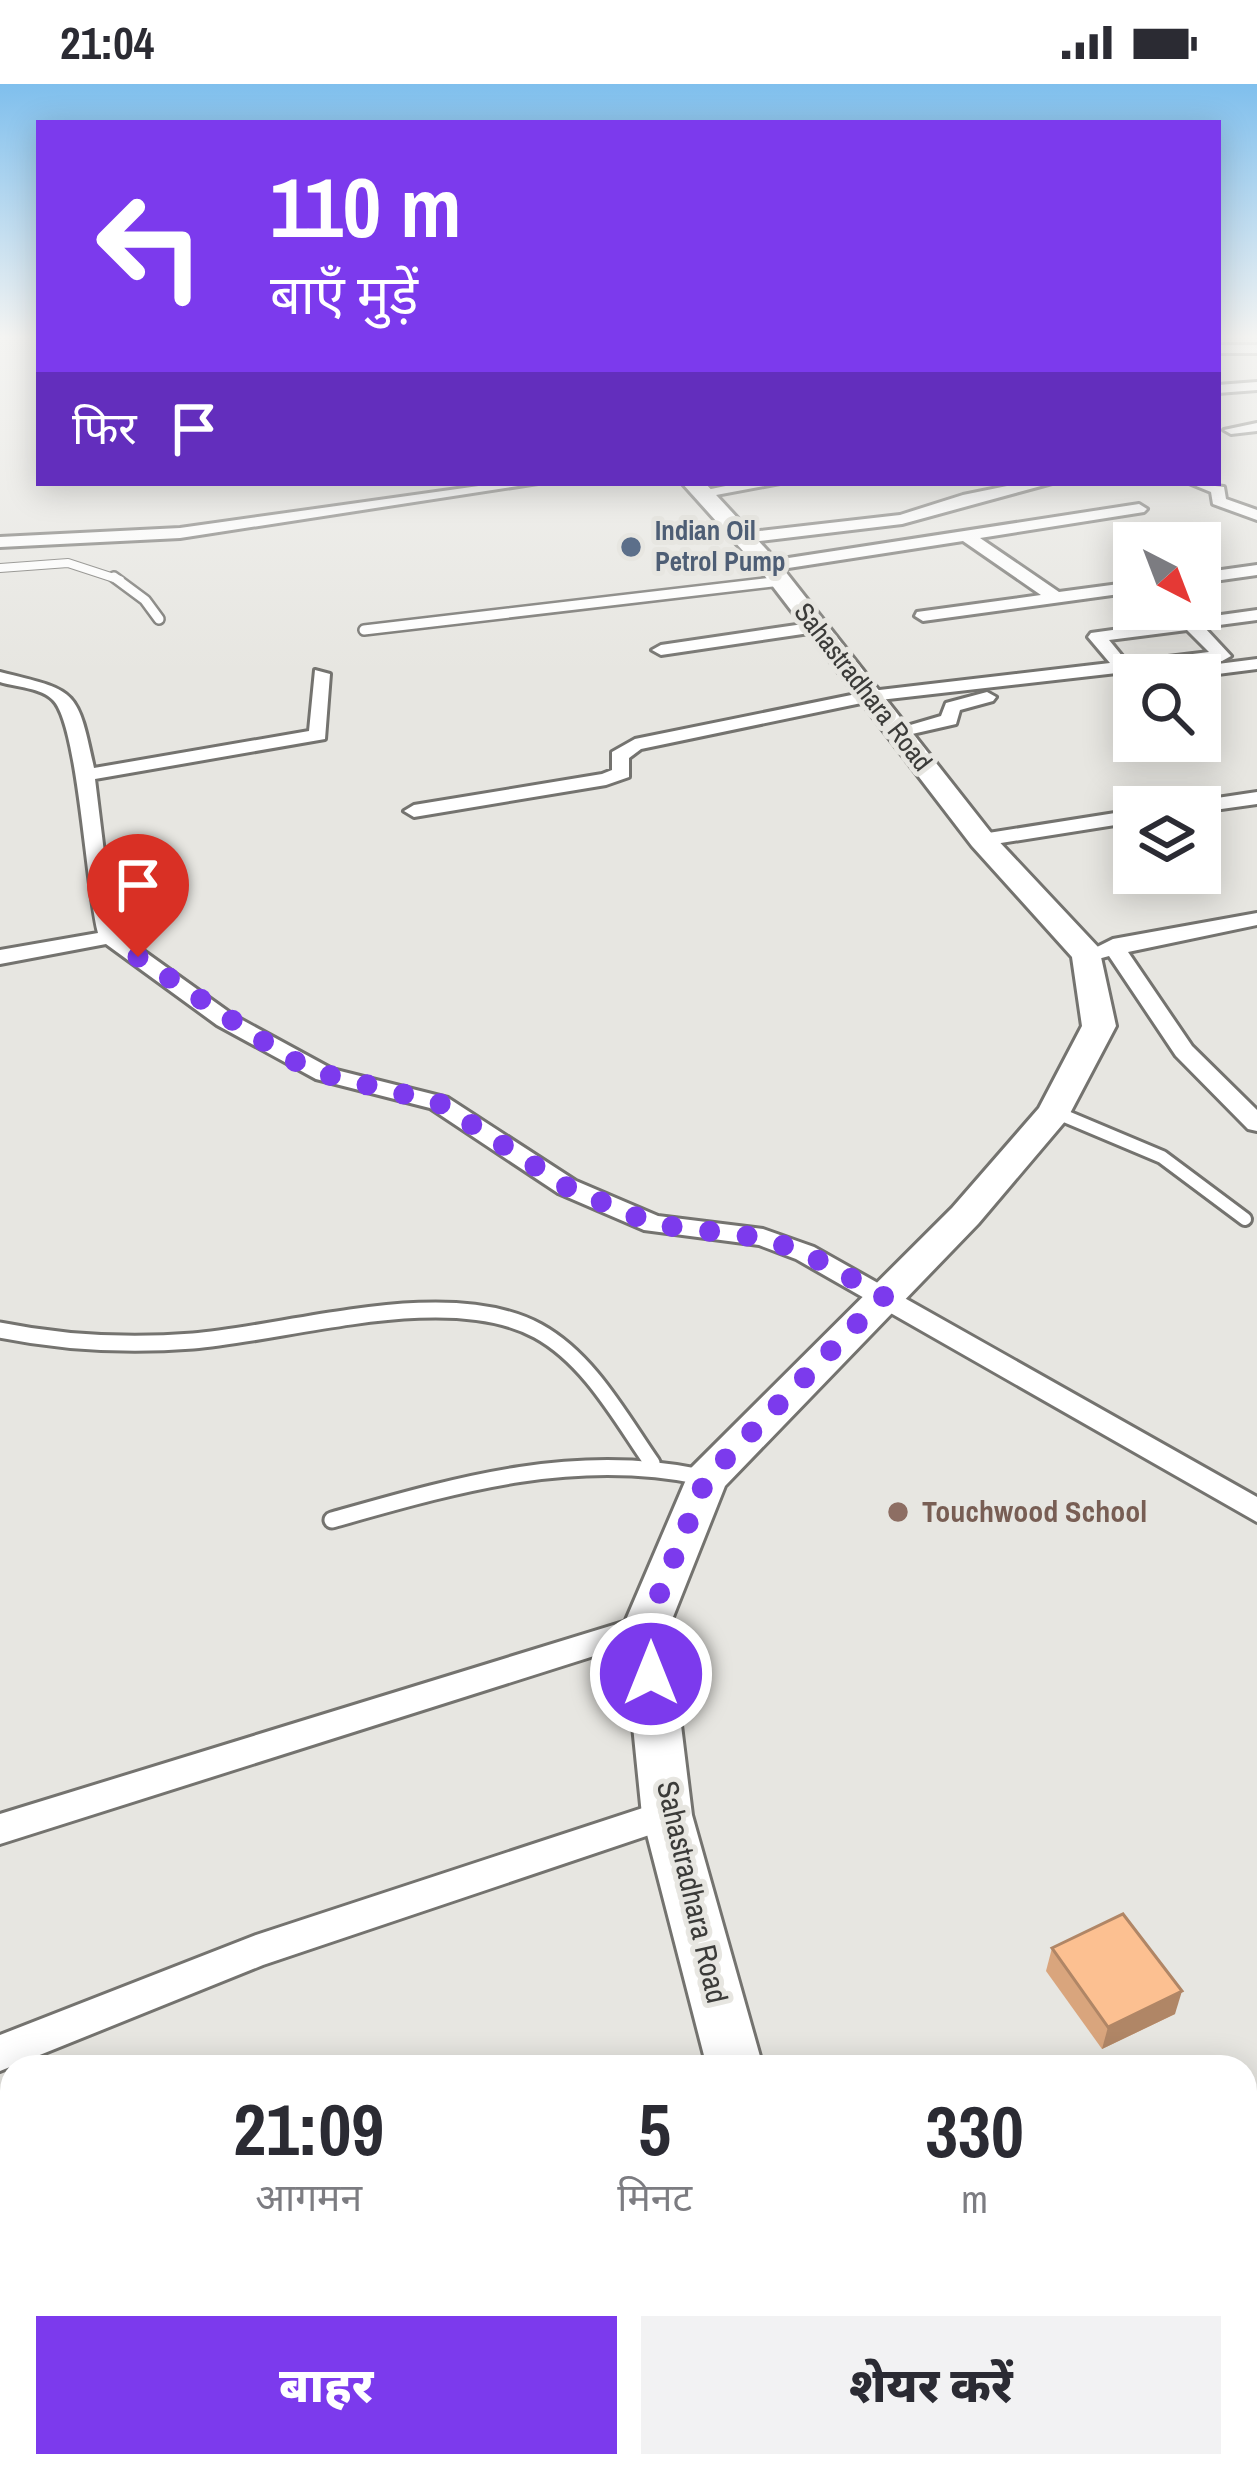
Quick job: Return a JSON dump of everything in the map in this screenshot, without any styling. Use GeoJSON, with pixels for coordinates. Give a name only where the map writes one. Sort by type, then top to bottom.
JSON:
{"type":"FeatureCollection","features":[{"type":"Feature","properties":{"kind":"main road","name":"Sahastradhara Road"},"geometry":{"type":"LineString","coordinates":[[697,488],[817,627],[982,840],[1101,951],[1099,1026],[1055,1112],[965,1216],[706,1479],[646,1627],[667,1815],[726,2055]]}},
{"type":"Feature","properties":{"kind":"street"},"geometry":{"type":"LineString","coordinates":[[0,542],[180,533],[510,486]]}},
{"type":"Feature","properties":{"kind":"street"},"geometry":{"type":"LineString","coordinates":[[697,488],[727,486]]}},
{"type":"Feature","properties":{"kind":"street"},"geometry":{"type":"LineString","coordinates":[[764,562],[968,498],[1030,486]]}},
{"type":"Feature","properties":{"kind":"street"},"geometry":{"type":"LineString","coordinates":[[1214,486],[1218,501],[1257,515]]}},
{"type":"Feature","properties":{"kind":"street"},"geometry":{"type":"LineString","coordinates":[[764,562],[1139,509]]}},
{"type":"Feature","properties":{"kind":"street"},"geometry":{"type":"LineString","coordinates":[[968,536],[1056,598]]}},
{"type":"Feature","properties":{"kind":"street"},"geometry":{"type":"LineString","coordinates":[[1221,575],[1257,570]]}},
{"type":"Feature","properties":{"kind":"street"},"geometry":{"type":"LineString","coordinates":[[923,616],[1113,590]]}},
{"type":"Feature","properties":{"kind":"street"},"geometry":{"type":"LineString","coordinates":[[1221,619],[1257,615]]}},
{"type":"Feature","properties":{"kind":"street"},"geometry":{"type":"LineString","coordinates":[[661,650],[817,627]]}},
{"type":"Feature","properties":{"kind":"street"},"geometry":{"type":"LineString","coordinates":[[1113,656],[1097,637],[1144,630]]}},
{"type":"Feature","properties":{"kind":"street"},"geometry":{"type":"LineString","coordinates":[[1197,630],[1220,654]]}},
{"type":"Feature","properties":{"kind":"street"},"geometry":{"type":"LineString","coordinates":[[1221,669],[1257,664]]}},
{"type":"Feature","properties":{"kind":"street"},"geometry":{"type":"LineString","coordinates":[[85,775],[317,735],[321,674]]}},
{"type":"Feature","properties":{"kind":"street"},"geometry":{"type":"LineString","coordinates":[[414,811],[606,779],[622,772],[619,756],[635,746],[871,696],[1113,675]]}},
{"type":"Feature","properties":{"kind":"street"},"geometry":{"type":"LineString","coordinates":[[898,731],[944,723],[952,707],[963,700],[1113,676]]}},
{"type":"Feature","properties":{"kind":"street"},"geometry":{"type":"LineString","coordinates":[[0,677],[55,691],[68,705],[85,775],[98,893],[110,937],[290,1059],[324,1074],[439,1103],[567,1187],[653,1224],[763,1238],[805,1253],[1257,1511]]}},
{"type":"Feature","properties":{"kind":"street"},"geometry":{"type":"LineString","coordinates":[[1221,803],[1257,798]]}},
{"type":"Feature","properties":{"kind":"street"},"geometry":{"type":"LineString","coordinates":[[982,840],[1113,819]]}},
{"type":"Feature","properties":{"kind":"street"},"geometry":{"type":"LineString","coordinates":[[1257,919],[1101,951],[1184,1051],[1257,1124]]}},
{"type":"Feature","properties":{"kind":"street"},"geometry":{"type":"LineString","coordinates":[[0,957],[110,937]]}},
{"type":"Feature","properties":{"kind":"street"},"geometry":{"type":"LineString","coordinates":[[0,1829],[646,1627]]}},
{"type":"Feature","properties":{"kind":"street"},"geometry":{"type":"LineString","coordinates":[[0,2053],[256,1951],[667,1815]]}},
{"type":"Feature","properties":{"kind":"lane"},"geometry":{"type":"LineString","coordinates":[[0,568],[53,562],[88,567],[138,588],[159,619]]}},
{"type":"Feature","properties":{"kind":"lane"},"geometry":{"type":"LineString","coordinates":[[364,630],[764,562]]}},
{"type":"Feature","properties":{"kind":"lane"},"geometry":{"type":"LineString","coordinates":[[1055,1112],[1162,1157],[1246,1219]]}},
{"type":"Feature","properties":{"kind":"lane"},"geometry":{"type":"LineString","coordinates":[[0,1330],[98,1345],[209,1341],[397,1315],[467,1314],[520,1323],[550,1340],[597,1387],[652,1463]]}},
{"type":"Feature","properties":{"kind":"lane"},"geometry":{"type":"LineString","coordinates":[[332,1520],[488,1479],[596,1461],[652,1463],[706,1479]]}},
{"type":"Feature","properties":{"kind":"building"},"geometry":{"type":"Polygon","coordinates":[[[1123,1914],[1182,1991],[1108,2027],[1052,1948],[1123,1914]]]}},
{"type":"Feature","properties":{"kind":"place","name":"Indian Oil Petrol Pump"},"geometry":{"type":"Point","coordinates":[631,547]}},
{"type":"Feature","properties":{"kind":"place","name":"Touchwood School"},"geometry":{"type":"Point","coordinates":[898,1512]}},
{"type":"Feature","properties":{"kind":"route"},"geometry":{"type":"LineString","coordinates":[[138,957],[225,1020],[290,1059],[324,1074],[439,1103],[567,1187],[653,1224],[763,1238],[805,1253],[884,1296],[706,1479],[646,1627],[651,1674]]}}]}
